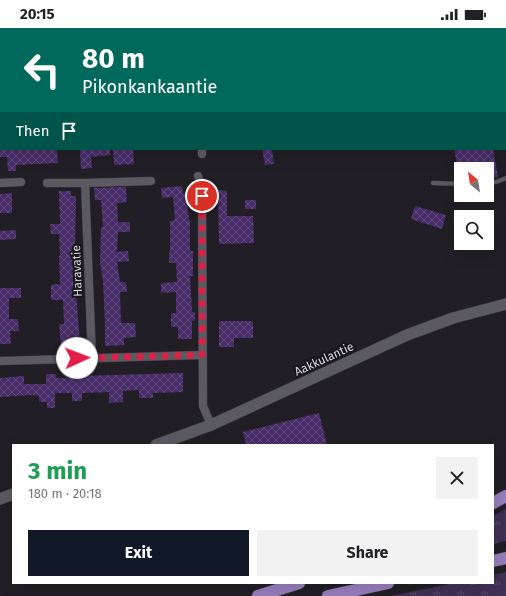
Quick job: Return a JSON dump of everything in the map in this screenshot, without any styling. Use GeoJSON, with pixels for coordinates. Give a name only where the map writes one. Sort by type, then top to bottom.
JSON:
{"type":"FeatureCollection","features":[{"type":"Feature","properties":{"kind":"highway"},"geometry":{"type":"LineString","coordinates":[[494,502],[506,496]]}},
{"type":"Feature","properties":{"kind":"highway"},"geometry":{"type":"LineString","coordinates":[[494,561],[506,558]]}},
{"type":"Feature","properties":{"kind":"highway"},"geometry":{"type":"LineString","coordinates":[[258,596],[296,584]]}},
{"type":"Feature","properties":{"kind":"highway"},"geometry":{"type":"LineString","coordinates":[[328,596],[383,584]]}},
{"type":"Feature","properties":{"kind":"street"},"geometry":{"type":"LineString","coordinates":[[198,176],[202,187],[202,406],[211,425]]}},
{"type":"Feature","properties":{"kind":"street"},"geometry":{"type":"LineString","coordinates":[[47,183],[151,181]]}},
{"type":"Feature","properties":{"kind":"street"},"geometry":{"type":"LineString","coordinates":[[0,183],[21,182]]}},
{"type":"Feature","properties":{"kind":"street","name":"Haravatie"},"geometry":{"type":"LineString","coordinates":[[85,183],[92,358]]}},
{"type":"Feature","properties":{"kind":"street","name":"Aakkulantie"},"geometry":{"type":"LineString","coordinates":[[159,444],[211,425],[407,335],[453,318],[506,304]]}},
{"type":"Feature","properties":{"kind":"street"},"geometry":{"type":"LineString","coordinates":[[0,361],[202,355]]}},
{"type":"Feature","properties":{"kind":"street"},"geometry":{"type":"LineString","coordinates":[[0,499],[12,494]]}},
{"type":"Feature","properties":{"kind":"lane"},"geometry":{"type":"LineString","coordinates":[[494,182],[506,178]]}},
{"type":"Feature","properties":{"kind":"lane"},"geometry":{"type":"LineString","coordinates":[[433,182],[454,184]]}},
{"type":"Feature","properties":{"kind":"green space"},"geometry":{"type":"Polygon","coordinates":[[[506,509],[506,541],[494,544],[494,515],[506,509]]]}},
{"type":"Feature","properties":{"kind":"green space"},"geometry":{"type":"Polygon","coordinates":[[[506,572],[506,596],[391,596],[449,584],[494,584],[494,575],[506,572]]]}},
{"type":"Feature","properties":{"kind":"building"},"geometry":{"type":"Polygon","coordinates":[[[0,150],[57,150],[58,163],[16,165],[16,171],[8,171],[7,157],[0,157],[0,150]]]}},
{"type":"Feature","properties":{"kind":"building"},"geometry":{"type":"Polygon","coordinates":[[[80,150],[110,150],[110,155],[91,157],[92,168],[81,169],[80,150]]]}},
{"type":"Feature","properties":{"kind":"building"},"geometry":{"type":"Polygon","coordinates":[[[113,150],[133,150],[134,164],[114,165],[113,150]]]}},
{"type":"Feature","properties":{"kind":"building"},"geometry":{"type":"Polygon","coordinates":[[[262,150],[272,150],[274,164],[265,165],[262,150]]]}},
{"type":"Feature","properties":{"kind":"building"},"geometry":{"type":"Polygon","coordinates":[[[454,150],[493,150],[498,177],[494,178],[494,162],[457,162],[454,150]]]}},
{"type":"Feature","properties":{"kind":"building"},"geometry":{"type":"Polygon","coordinates":[[[182,186],[183,193],[192,193],[192,205],[187,205],[190,220],[190,251],[193,251],[193,276],[190,276],[192,312],[195,312],[195,321],[192,321],[192,339],[178,339],[178,327],[171,327],[171,313],[176,313],[176,292],[161,293],[161,283],[177,282],[176,263],[169,263],[170,221],[175,220],[173,197],[162,198],[161,188],[182,186]]]}},
{"type":"Feature","properties":{"kind":"building"},"geometry":{"type":"Polygon","coordinates":[[[126,187],[127,202],[117,203],[118,222],[130,222],[130,232],[118,232],[117,252],[128,251],[129,261],[117,262],[120,282],[126,282],[127,292],[120,292],[121,323],[135,323],[136,337],[124,338],[124,345],[105,346],[103,281],[100,262],[101,227],[103,227],[101,200],[95,200],[94,188],[126,187]]]}},
{"type":"Feature","properties":{"kind":"building"},"geometry":{"type":"Polygon","coordinates":[[[218,190],[227,191],[227,216],[253,216],[254,243],[219,244],[218,190]]]}},
{"type":"Feature","properties":{"kind":"building"},"geometry":{"type":"Polygon","coordinates":[[[59,191],[71,191],[71,196],[76,196],[75,249],[77,284],[81,283],[81,293],[76,293],[80,343],[61,345],[59,324],[64,324],[63,300],[51,300],[51,285],[60,284],[59,234],[51,234],[50,224],[60,224],[59,191]]]}},
{"type":"Feature","properties":{"kind":"building"},"geometry":{"type":"Polygon","coordinates":[[[12,193],[12,213],[0,213],[0,194],[12,193]]]}},
{"type":"Feature","properties":{"kind":"building"},"geometry":{"type":"Polygon","coordinates":[[[245,200],[256,200],[256,209],[245,209],[245,200]]]}},
{"type":"Feature","properties":{"kind":"building"},"geometry":{"type":"Polygon","coordinates":[[[415,206],[446,215],[442,229],[411,219],[415,206]]]}},
{"type":"Feature","properties":{"kind":"building"},"geometry":{"type":"Polygon","coordinates":[[[16,230],[16,239],[0,240],[0,231],[16,230]]]}},
{"type":"Feature","properties":{"kind":"building"},"geometry":{"type":"Polygon","coordinates":[[[0,288],[21,288],[21,298],[9,298],[9,319],[18,319],[19,331],[10,331],[11,344],[0,344],[0,288]]]}},
{"type":"Feature","properties":{"kind":"building"},"geometry":{"type":"Polygon","coordinates":[[[219,321],[253,321],[253,338],[234,338],[234,347],[219,347],[219,321]]]}},
{"type":"Feature","properties":{"kind":"building"},"geometry":{"type":"Polygon","coordinates":[[[183,373],[183,392],[153,393],[153,398],[139,398],[139,390],[123,391],[123,402],[109,403],[109,392],[82,393],[82,401],[72,401],[72,393],[55,393],[55,408],[47,408],[47,402],[39,402],[39,396],[34,395],[0,397],[0,378],[24,376],[24,384],[46,384],[46,374],[56,374],[56,378],[78,378],[78,376],[183,373]]]}},
{"type":"Feature","properties":{"kind":"building"},"geometry":{"type":"Polygon","coordinates":[[[319,413],[327,444],[246,444],[243,432],[319,413]]]}},
{"type":"Feature","properties":{"kind":"route"},"geometry":{"type":"LineString","coordinates":[[77,358],[202,355],[202,196]]}}]}
